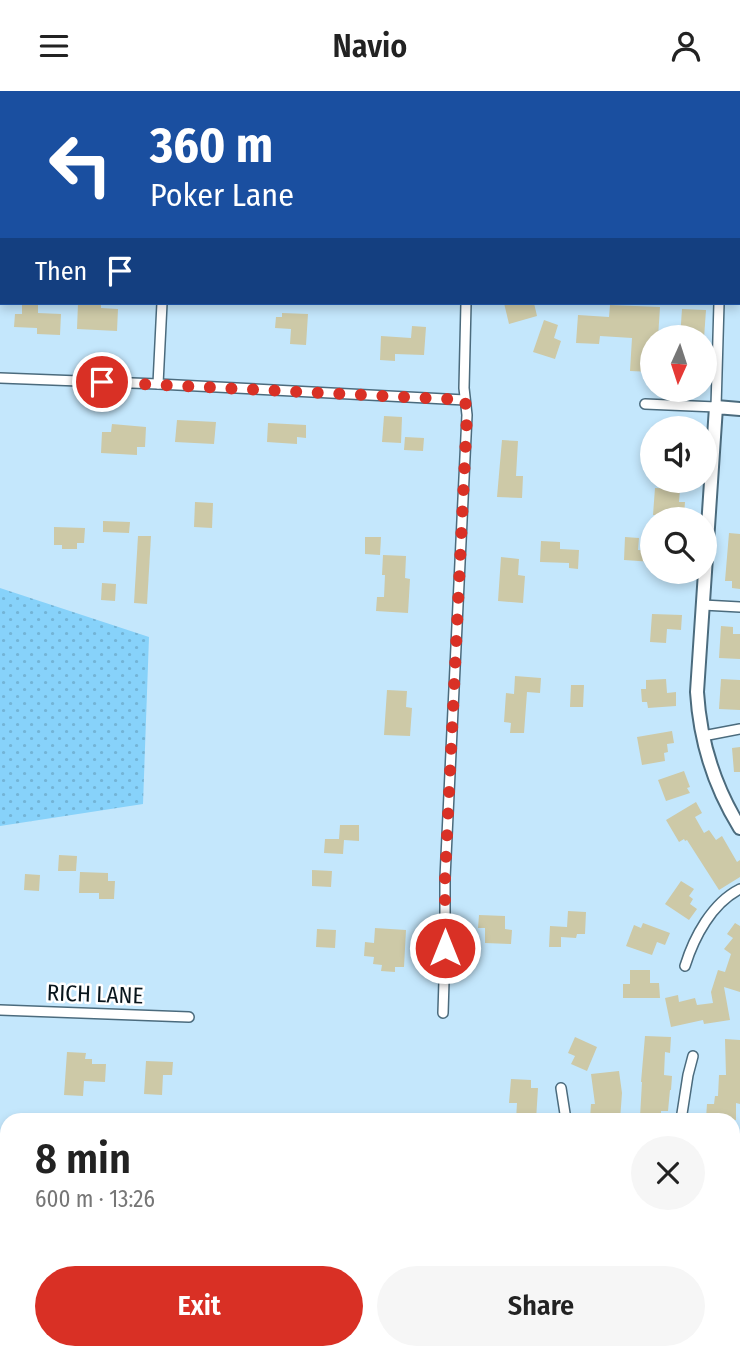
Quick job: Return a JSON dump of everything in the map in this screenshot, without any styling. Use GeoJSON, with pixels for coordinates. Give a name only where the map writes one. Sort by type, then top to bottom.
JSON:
{"type":"FeatureCollection","features":[{"type":"Feature","properties":{"kind":"street"},"geometry":{"type":"LineString","coordinates":[[158,384],[162,305]]}},
{"type":"Feature","properties":{"kind":"street"},"geometry":{"type":"LineString","coordinates":[[443,1013],[445,878],[467,415],[464,388],[467,305]]}},
{"type":"Feature","properties":{"kind":"street"},"geometry":{"type":"LineString","coordinates":[[719,305],[716,408],[697,692],[703,736],[717,787],[740,828]]}},
{"type":"Feature","properties":{"kind":"street"},"geometry":{"type":"LineString","coordinates":[[0,378],[465,400]]}},
{"type":"Feature","properties":{"kind":"street"},"geometry":{"type":"LineString","coordinates":[[645,404],[740,409]]}},
{"type":"Feature","properties":{"kind":"street"},"geometry":{"type":"LineString","coordinates":[[704,605],[740,607]]}},
{"type":"Feature","properties":{"kind":"street"},"geometry":{"type":"LineString","coordinates":[[703,736],[740,729]]}},
{"type":"Feature","properties":{"kind":"street"},"geometry":{"type":"LineString","coordinates":[[685,966],[694,942],[709,917],[720,904],[740,889]]}},
{"type":"Feature","properties":{"kind":"street","name":"RICH LANE"},"geometry":{"type":"LineString","coordinates":[[0,1010],[189,1017]]}},
{"type":"Feature","properties":{"kind":"street"},"geometry":{"type":"LineString","coordinates":[[682,1113],[693,1056]]}},
{"type":"Feature","properties":{"kind":"street"},"geometry":{"type":"LineString","coordinates":[[561,1088],[565,1113]]}},
{"type":"Feature","properties":{"kind":"shaded area"},"geometry":{"type":"Polygon","coordinates":[[[0,588],[149,637],[143,804],[0,826],[0,588]]]}},
{"type":"Feature","properties":{"kind":"building"},"geometry":{"type":"Polygon","coordinates":[[[22,305],[38,305],[38,313],[61,314],[60,335],[37,334],[37,328],[14,327],[15,314],[22,314],[22,305]]]}},
{"type":"Feature","properties":{"kind":"building"},"geometry":{"type":"Polygon","coordinates":[[[78,305],[101,305],[101,308],[118,309],[117,331],[77,329],[78,305]]]}},
{"type":"Feature","properties":{"kind":"building"},"geometry":{"type":"Polygon","coordinates":[[[504,305],[534,305],[537,316],[509,324],[504,305]]]}},
{"type":"Feature","properties":{"kind":"building"},"geometry":{"type":"Polygon","coordinates":[[[610,305],[660,307],[659,325],[640,325],[640,371],[630,371],[632,338],[600,336],[599,344],[576,343],[578,315],[609,317],[610,305]]]}},
{"type":"Feature","properties":{"kind":"building"},"geometry":{"type":"Polygon","coordinates":[[[682,309],[706,310],[705,325],[681,325],[682,309]]]}},
{"type":"Feature","properties":{"kind":"building"},"geometry":{"type":"Polygon","coordinates":[[[282,313],[308,314],[306,345],[290,344],[291,329],[275,328],[276,317],[282,317],[282,313]]]}},
{"type":"Feature","properties":{"kind":"building"},"geometry":{"type":"Polygon","coordinates":[[[544,320],[558,325],[554,338],[561,341],[555,359],[533,352],[544,320]]]}},
{"type":"Feature","properties":{"kind":"building"},"geometry":{"type":"Polygon","coordinates":[[[412,326],[426,327],[424,355],[395,354],[395,361],[380,360],[381,336],[411,338],[412,326]]]}},
{"type":"Feature","properties":{"kind":"building"},"geometry":{"type":"Polygon","coordinates":[[[384,416],[402,417],[401,443],[382,442],[384,416]]]}},
{"type":"Feature","properties":{"kind":"building"},"geometry":{"type":"Polygon","coordinates":[[[177,420],[216,422],[214,444],[175,442],[177,420]]]}},
{"type":"Feature","properties":{"kind":"building"},"geometry":{"type":"Polygon","coordinates":[[[268,423],[306,425],[306,438],[297,437],[297,444],[267,442],[268,423]]]}},
{"type":"Feature","properties":{"kind":"building"},"geometry":{"type":"Polygon","coordinates":[[[112,424],[146,427],[145,447],[137,447],[137,455],[101,453],[102,432],[111,432],[112,424]]]}},
{"type":"Feature","properties":{"kind":"building"},"geometry":{"type":"Polygon","coordinates":[[[405,437],[424,438],[423,451],[404,450],[405,437]]]}},
{"type":"Feature","properties":{"kind":"building"},"geometry":{"type":"Polygon","coordinates":[[[502,440],[518,441],[516,476],[523,476],[522,498],[497,497],[502,440]]]}},
{"type":"Feature","properties":{"kind":"building"},"geometry":{"type":"Polygon","coordinates":[[[655,493],[680,493],[679,502],[685,502],[685,507],[654,507],[655,493]]]}},
{"type":"Feature","properties":{"kind":"building"},"geometry":{"type":"Polygon","coordinates":[[[195,502],[213,503],[212,528],[194,527],[195,502]]]}},
{"type":"Feature","properties":{"kind":"building"},"geometry":{"type":"Polygon","coordinates":[[[103,521],[130,522],[129,533],[103,532],[103,521]]]}},
{"type":"Feature","properties":{"kind":"building"},"geometry":{"type":"Polygon","coordinates":[[[54,527],[85,528],[84,543],[77,543],[77,549],[62,549],[62,545],[54,545],[54,527]]]}},
{"type":"Feature","properties":{"kind":"building"},"geometry":{"type":"Polygon","coordinates":[[[729,533],[740,534],[740,589],[732,588],[732,581],[725,581],[729,533]]]}},
{"type":"Feature","properties":{"kind":"building"},"geometry":{"type":"Polygon","coordinates":[[[138,536],[151,536],[147,604],[134,603],[138,536]]]}},
{"type":"Feature","properties":{"kind":"building"},"geometry":{"type":"Polygon","coordinates":[[[365,537],[381,537],[380,555],[365,554],[365,537]]]}},
{"type":"Feature","properties":{"kind":"building"},"geometry":{"type":"Polygon","coordinates":[[[625,537],[639,538],[640,561],[624,560],[625,537]]]}},
{"type":"Feature","properties":{"kind":"building"},"geometry":{"type":"Polygon","coordinates":[[[541,541],[560,542],[560,549],[579,550],[578,569],[569,568],[569,563],[540,562],[541,541]]]}},
{"type":"Feature","properties":{"kind":"building"},"geometry":{"type":"Polygon","coordinates":[[[383,555],[406,556],[405,578],[410,579],[408,613],[376,611],[377,597],[384,597],[383,555]]]}},
{"type":"Feature","properties":{"kind":"building"},"geometry":{"type":"Polygon","coordinates":[[[501,557],[519,559],[518,575],[525,576],[523,603],[498,601],[501,557]]]}},
{"type":"Feature","properties":{"kind":"building"},"geometry":{"type":"Polygon","coordinates":[[[102,583],[116,584],[115,601],[101,600],[102,583]]]}},
{"type":"Feature","properties":{"kind":"building"},"geometry":{"type":"Polygon","coordinates":[[[652,614],[682,615],[681,630],[667,629],[666,643],[650,642],[652,614]]]}},
{"type":"Feature","properties":{"kind":"building"},"geometry":{"type":"Polygon","coordinates":[[[721,626],[733,627],[733,634],[740,634],[740,659],[719,658],[721,626]]]}},
{"type":"Feature","properties":{"kind":"building"},"geometry":{"type":"Polygon","coordinates":[[[515,676],[541,678],[540,693],[527,692],[524,733],[510,733],[511,723],[504,722],[506,693],[514,694],[515,676]]]}},
{"type":"Feature","properties":{"kind":"building"},"geometry":{"type":"Polygon","coordinates":[[[666,679],[667,693],[676,692],[676,706],[648,708],[647,702],[642,702],[641,689],[646,689],[646,680],[666,679]]]}},
{"type":"Feature","properties":{"kind":"building"},"geometry":{"type":"Polygon","coordinates":[[[721,679],[740,680],[740,710],[719,709],[721,679]]]}},
{"type":"Feature","properties":{"kind":"building"},"geometry":{"type":"Polygon","coordinates":[[[571,685],[584,685],[583,707],[570,707],[571,685]]]}},
{"type":"Feature","properties":{"kind":"building"},"geometry":{"type":"Polygon","coordinates":[[[387,690],[407,691],[406,707],[412,708],[410,736],[384,735],[387,690]]]}},
{"type":"Feature","properties":{"kind":"building"},"geometry":{"type":"Polygon","coordinates":[[[672,731],[674,743],[667,744],[665,761],[642,765],[637,737],[672,731]]]}},
{"type":"Feature","properties":{"kind":"building"},"geometry":{"type":"Polygon","coordinates":[[[740,747],[740,772],[734,772],[732,748],[740,747]]]}},
{"type":"Feature","properties":{"kind":"building"},"geometry":{"type":"Polygon","coordinates":[[[684,771],[690,793],[666,801],[658,780],[684,771]]]}},
{"type":"Feature","properties":{"kind":"building"},"geometry":{"type":"Polygon","coordinates":[[[696,802],[702,813],[695,817],[704,833],[709,830],[716,840],[722,836],[737,862],[740,860],[740,877],[719,890],[687,840],[679,842],[666,820],[696,802]]]}},
{"type":"Feature","properties":{"kind":"building"},"geometry":{"type":"Polygon","coordinates":[[[340,825],[359,825],[359,841],[344,840],[343,854],[324,853],[325,839],[339,839],[340,825]]]}},
{"type":"Feature","properties":{"kind":"building"},"geometry":{"type":"Polygon","coordinates":[[[59,855],[77,856],[76,871],[58,871],[59,855]]]}},
{"type":"Feature","properties":{"kind":"building"},"geometry":{"type":"Polygon","coordinates":[[[312,870],[332,871],[331,887],[312,886],[312,870]]]}},
{"type":"Feature","properties":{"kind":"building"},"geometry":{"type":"Polygon","coordinates":[[[80,872],[108,873],[108,881],[115,881],[114,899],[99,899],[99,893],[79,893],[80,872]]]}},
{"type":"Feature","properties":{"kind":"building"},"geometry":{"type":"Polygon","coordinates":[[[25,874],[40,875],[39,891],[24,890],[25,874]]]}},
{"type":"Feature","properties":{"kind":"building"},"geometry":{"type":"Polygon","coordinates":[[[681,881],[694,889],[689,896],[693,899],[690,904],[697,909],[689,920],[665,904],[681,881]]]}},
{"type":"Feature","properties":{"kind":"building"},"geometry":{"type":"Polygon","coordinates":[[[568,911],[586,912],[585,934],[577,934],[576,938],[561,937],[561,947],[549,947],[550,926],[567,927],[568,911]]]}},
{"type":"Feature","properties":{"kind":"building"},"geometry":{"type":"Polygon","coordinates":[[[479,915],[505,916],[505,929],[512,930],[511,944],[485,943],[485,928],[478,928],[479,915]]]}},
{"type":"Feature","properties":{"kind":"building"},"geometry":{"type":"Polygon","coordinates":[[[643,923],[670,933],[665,945],[657,942],[652,955],[626,946],[634,925],[641,928],[643,923]]]}},
{"type":"Feature","properties":{"kind":"building"},"geometry":{"type":"Polygon","coordinates":[[[735,923],[740,926],[740,992],[724,987],[730,1020],[704,1024],[703,1020],[671,1027],[665,998],[678,995],[679,1002],[695,998],[697,1005],[713,1003],[711,992],[718,970],[725,972],[731,954],[724,949],[733,938],[727,934],[735,923]]]}},
{"type":"Feature","properties":{"kind":"building"},"geometry":{"type":"Polygon","coordinates":[[[375,928],[406,930],[404,967],[395,967],[395,972],[381,971],[382,965],[373,964],[374,957],[364,956],[365,942],[374,943],[375,928]]]}},
{"type":"Feature","properties":{"kind":"building"},"geometry":{"type":"Polygon","coordinates":[[[317,929],[336,930],[335,948],[316,947],[317,929]]]}},
{"type":"Feature","properties":{"kind":"building"},"geometry":{"type":"Polygon","coordinates":[[[630,970],[650,970],[650,983],[659,983],[660,998],[623,998],[623,984],[630,984],[630,970]]]}},
{"type":"Feature","properties":{"kind":"building"},"geometry":{"type":"Polygon","coordinates":[[[645,1036],[671,1037],[670,1053],[665,1052],[664,1075],[672,1076],[668,1111],[640,1113],[645,1036]]]}},
{"type":"Feature","properties":{"kind":"building"},"geometry":{"type":"Polygon","coordinates":[[[575,1037],[597,1047],[587,1071],[571,1064],[575,1056],[568,1053],[575,1037]]]}},
{"type":"Feature","properties":{"kind":"building"},"geometry":{"type":"Polygon","coordinates":[[[725,1039],[740,1040],[740,1104],[736,1103],[736,1113],[706,1113],[707,1104],[714,1104],[715,1096],[718,1096],[719,1075],[726,1075],[725,1039]]]}},
{"type":"Feature","properties":{"kind":"building"},"geometry":{"type":"Polygon","coordinates":[[[67,1052],[86,1053],[85,1059],[92,1059],[92,1064],[106,1064],[105,1082],[84,1081],[83,1096],[64,1095],[67,1052]]]}},
{"type":"Feature","properties":{"kind":"building"},"geometry":{"type":"Polygon","coordinates":[[[146,1061],[173,1062],[172,1075],[163,1075],[162,1095],[144,1094],[146,1061]]]}},
{"type":"Feature","properties":{"kind":"building"},"geometry":{"type":"Polygon","coordinates":[[[619,1071],[622,1093],[621,1113],[590,1113],[591,1104],[595,1104],[591,1074],[619,1071]]]}},
{"type":"Feature","properties":{"kind":"building"},"geometry":{"type":"Polygon","coordinates":[[[511,1079],[531,1080],[531,1088],[538,1088],[536,1113],[516,1113],[517,1103],[509,1103],[511,1079]]]}},
{"type":"Feature","properties":{"kind":"route"},"geometry":{"type":"LineString","coordinates":[[102,382],[465,400],[467,415],[445,878],[445,948]]}}]}
